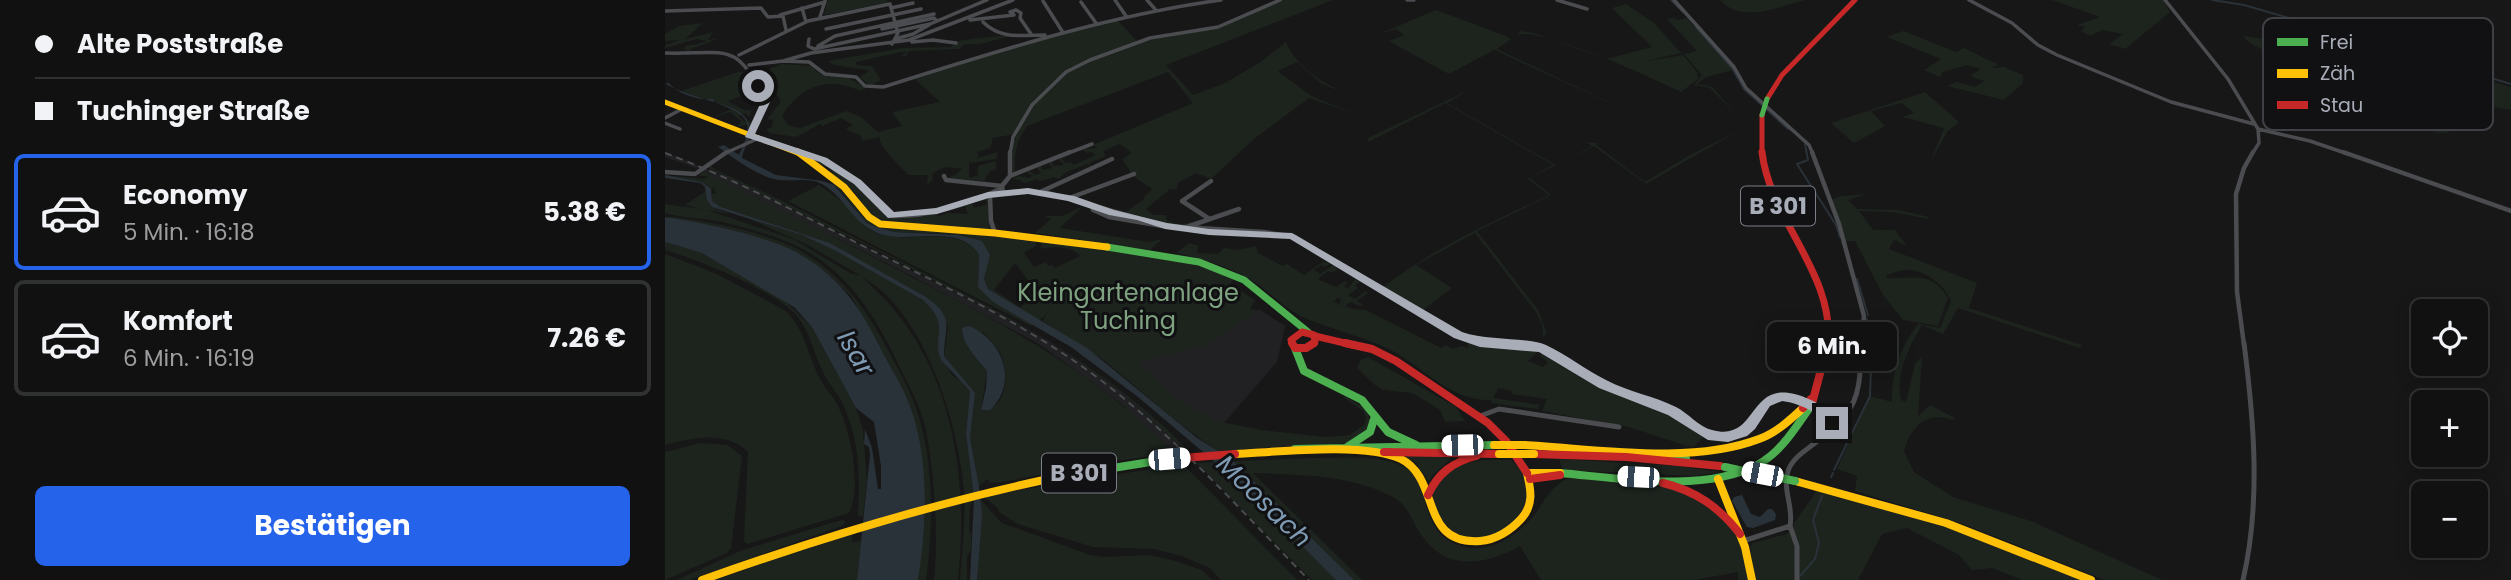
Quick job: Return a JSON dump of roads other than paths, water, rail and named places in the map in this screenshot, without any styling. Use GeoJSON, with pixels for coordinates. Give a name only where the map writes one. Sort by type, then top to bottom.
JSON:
{"type":"FeatureCollection","features":[{"type":"Feature","properties":{"kind":"main road","name":"B 301"},"geometry":{"type":"LineString","coordinates":[[1528,477],[1569,474],[1718,479],[1756,467],[1783,444],[1817,391],[1825,368],[1829,338],[1824,299],[1811,265],[1778,205],[1764,172],[1759,141],[1762,115],[1767,99],[1782,75],[1855,0]]}},
{"type":"Feature","properties":{"kind":"main road"},"geometry":{"type":"LineString","coordinates":[[665,103],[749,138],[781,145],[797,152],[849,191],[872,219],[885,225],[995,233],[1199,262],[1244,280],[1310,340]]}},
{"type":"Feature","properties":{"kind":"main road"},"geometry":{"type":"LineString","coordinates":[[1292,321],[1297,334],[1310,340],[1340,342],[1384,355],[1480,416],[1502,436],[1528,477],[1533,493]]}},
{"type":"Feature","properties":{"kind":"main road"},"geometry":{"type":"LineString","coordinates":[[1297,334],[1291,342],[1299,363]]}},
{"type":"Feature","properties":{"kind":"main road"},"geometry":{"type":"LineString","coordinates":[[1295,348],[1310,340]]}},
{"type":"Feature","properties":{"kind":"main road"},"geometry":{"type":"LineString","coordinates":[[1299,363],[1310,340]]}},
{"type":"Feature","properties":{"kind":"main road","name":"B 301"},"geometry":{"type":"LineString","coordinates":[[1299,363],[1310,375],[1362,400],[1394,436],[1419,446]]}},
{"type":"Feature","properties":{"kind":"main road","name":"B 301"},"geometry":{"type":"LineString","coordinates":[[702,580],[847,529],[990,489],[1169,459],[1347,447],[1494,445],[1701,452],[1748,444],[1784,426],[1805,409]]}},
{"type":"Feature","properties":{"kind":"main road"},"geometry":{"type":"LineString","coordinates":[[1347,447],[1371,430],[1375,414]]}},
{"type":"Feature","properties":{"kind":"main road","name":"B 301"},"geometry":{"type":"LineString","coordinates":[[1372,452],[1394,456],[1413,466],[1422,476],[1432,516],[1443,530],[1459,539],[1479,542],[1499,536],[1515,526],[1529,508],[1533,493],[1548,478]]}},
{"type":"Feature","properties":{"kind":"main road","name":"B 301"},"geometry":{"type":"LineString","coordinates":[[1640,452],[1723,467]]}},
{"type":"Feature","properties":{"kind":"main road","name":"B 301"},"geometry":{"type":"LineString","coordinates":[[1428,496],[1441,471],[1464,458],[1488,453]]}},
{"type":"Feature","properties":{"kind":"main road","name":"B 301"},"geometry":{"type":"LineString","coordinates":[[1235,454],[1534,454],[1626,457],[1723,467]]}},
{"type":"Feature","properties":{"kind":"main road"},"geometry":{"type":"LineString","coordinates":[[1723,467],[1795,481],[1923,515],[1985,536],[2091,580]]}},
{"type":"Feature","properties":{"kind":"main road","name":"B 301"},"geometry":{"type":"LineString","coordinates":[[1528,477],[1548,478],[1569,474]]}},
{"type":"Feature","properties":{"kind":"main road"},"geometry":{"type":"LineString","coordinates":[[1638,477],[1680,486],[1704,497],[1725,514],[1742,537]]}},
{"type":"Feature","properties":{"kind":"main road"},"geometry":{"type":"LineString","coordinates":[[1718,479],[1742,537],[1752,580]]}},
{"type":"Feature","properties":{"kind":"street"},"geometry":{"type":"LineString","coordinates":[[899,43],[927,35],[1013,0]]}},
{"type":"Feature","properties":{"kind":"street"},"geometry":{"type":"LineString","coordinates":[[1115,0],[1126,16]]}},
{"type":"Feature","properties":{"kind":"street"},"geometry":{"type":"LineString","coordinates":[[1147,0],[1155,9]]}},
{"type":"Feature","properties":{"kind":"street"},"geometry":{"type":"LineString","coordinates":[[749,65],[783,61],[809,62],[825,74],[856,77],[864,86],[879,88],[1049,35],[1155,9],[1221,0]]}},
{"type":"Feature","properties":{"kind":"street"},"geometry":{"type":"LineString","coordinates":[[797,152],[817,156],[855,180],[891,216],[940,210],[989,195],[1002,189],[1010,176],[1010,146],[1013,137],[1038,99],[1070,69],[1153,37],[1218,27],[1280,0]]}},
{"type":"Feature","properties":{"kind":"street"},"geometry":{"type":"LineString","coordinates":[[1407,0],[1414,0]]}},
{"type":"Feature","properties":{"kind":"street"},"geometry":{"type":"LineString","coordinates":[[1557,0],[1587,9]]}},
{"type":"Feature","properties":{"kind":"street"},"geometry":{"type":"LineString","coordinates":[[1674,0],[1734,67],[1746,89],[1809,145],[1839,224],[1863,311],[1862,361],[1856,390],[1846,413],[1831,419]]}},
{"type":"Feature","properties":{"kind":"street"},"geometry":{"type":"LineString","coordinates":[[1969,0],[2012,23],[2038,46],[2057,55],[2171,102],[2263,128]]}},
{"type":"Feature","properties":{"kind":"street"},"geometry":{"type":"LineString","coordinates":[[2165,0],[2228,79],[2257,126],[2259,143],[2243,168],[2235,194],[2237,292],[2250,390],[2255,466],[2247,564],[2243,580]]}},
{"type":"Feature","properties":{"kind":"street"},"geometry":{"type":"LineString","coordinates":[[665,11],[761,8],[767,17],[825,1]]}},
{"type":"Feature","properties":{"kind":"street"},"geometry":{"type":"LineString","coordinates":[[820,17],[825,1]]}},
{"type":"Feature","properties":{"kind":"street"},"geometry":{"type":"LineString","coordinates":[[665,53],[716,51],[739,55],[758,48],[786,30],[820,17],[912,1],[921,9],[826,29]]}},
{"type":"Feature","properties":{"kind":"street"},"geometry":{"type":"LineString","coordinates":[[783,61],[813,51],[930,24],[984,1]]}},
{"type":"Feature","properties":{"kind":"street"},"geometry":{"type":"LineString","coordinates":[[1044,1],[1062,32]]}},
{"type":"Feature","properties":{"kind":"street"},"geometry":{"type":"LineString","coordinates":[[737,9],[741,2]]}},
{"type":"Feature","properties":{"kind":"street"},"geometry":{"type":"LineString","coordinates":[[1081,2],[1096,23]]}},
{"type":"Feature","properties":{"kind":"street"},"geometry":{"type":"LineString","coordinates":[[891,6],[898,32],[893,41]]}},
{"type":"Feature","properties":{"kind":"street"},"geometry":{"type":"LineString","coordinates":[[802,8],[806,22]]}},
{"type":"Feature","properties":{"kind":"street"},"geometry":{"type":"LineString","coordinates":[[963,20],[983,22],[1014,15],[1010,12],[1016,10],[1021,13],[1020,18],[1031,34]]}},
{"type":"Feature","properties":{"kind":"street"},"geometry":{"type":"LineString","coordinates":[[813,51],[827,41],[934,13]]}},
{"type":"Feature","properties":{"kind":"street"},"geometry":{"type":"LineString","coordinates":[[780,15],[783,16],[786,30]]}},
{"type":"Feature","properties":{"kind":"street"},"geometry":{"type":"LineString","coordinates":[[896,24],[934,18],[937,21]]}},
{"type":"Feature","properties":{"kind":"street"},"geometry":{"type":"LineString","coordinates":[[983,22],[1003,37],[1049,35]]}},
{"type":"Feature","properties":{"kind":"street"},"geometry":{"type":"LineString","coordinates":[[813,51],[893,41],[916,33],[930,24]]}},
{"type":"Feature","properties":{"kind":"street"},"geometry":{"type":"LineString","coordinates":[[927,35],[934,37],[933,40]]}},
{"type":"Feature","properties":{"kind":"street"},"geometry":{"type":"LineString","coordinates":[[809,39],[808,46],[813,51]]}},
{"type":"Feature","properties":{"kind":"street"},"geometry":{"type":"LineString","coordinates":[[893,41],[899,43],[933,40],[956,43]]}},
{"type":"Feature","properties":{"kind":"street"},"geometry":{"type":"LineString","coordinates":[[665,172],[692,174],[749,138],[765,101],[749,65],[739,55]]}},
{"type":"Feature","properties":{"kind":"street"},"geometry":{"type":"LineString","coordinates":[[665,118],[682,110]]}},
{"type":"Feature","properties":{"kind":"street"},"geometry":{"type":"LineString","coordinates":[[665,123],[680,129]]}},
{"type":"Feature","properties":{"kind":"street"},"geometry":{"type":"LineString","coordinates":[[2271,130],[2511,211]]}},
{"type":"Feature","properties":{"kind":"street"},"geometry":{"type":"LineString","coordinates":[[1010,176],[1092,144]]}},
{"type":"Feature","properties":{"kind":"street"},"geometry":{"type":"LineString","coordinates":[[1040,192],[1112,159]]}},
{"type":"Feature","properties":{"kind":"street"},"geometry":{"type":"LineString","coordinates":[[1070,198],[1134,174]]}},
{"type":"Feature","properties":{"kind":"street"},"geometry":{"type":"LineString","coordinates":[[944,176],[946,180],[960,183],[974,181],[1002,189],[1070,198],[1112,213],[1139,217],[1163,225]]}},
{"type":"Feature","properties":{"kind":"street"},"geometry":{"type":"LineString","coordinates":[[1208,218],[1182,201],[1211,181]]}},
{"type":"Feature","properties":{"kind":"street"},"geometry":{"type":"LineString","coordinates":[[989,195],[995,233]]}},
{"type":"Feature","properties":{"kind":"street"},"geometry":{"type":"LineString","coordinates":[[1183,228],[1239,209]]}},
{"type":"Feature","properties":{"kind":"street"},"geometry":{"type":"LineString","coordinates":[[1093,210],[1109,217],[1209,232],[1292,236],[1468,339],[1541,348],[1603,384],[1672,411],[1704,433],[1722,437],[1742,433],[1751,426],[1766,403],[1781,396],[1794,398],[1831,419]]}},
{"type":"Feature","properties":{"kind":"street"},"geometry":{"type":"LineString","coordinates":[[1480,416],[1500,409],[1619,427]]}},
{"type":"Feature","properties":{"kind":"street"},"geometry":{"type":"LineString","coordinates":[[1797,580],[1797,546],[1790,526],[1792,518],[1786,487],[1789,470],[1794,462],[1828,432],[1832,426],[1831,419]]}},
{"type":"Feature","properties":{"kind":"street"},"geometry":{"type":"LineString","coordinates":[[1742,537],[1790,526]]}},
{"type":"Feature","properties":{"kind":"water"},"geometry":{"type":"Polygon","coordinates":[[[675,88],[705,99],[689,96],[675,88]]]}},
{"type":"Feature","properties":{"kind":"water","name":"Moosach"},"geometry":{"type":"Polygon","coordinates":[[[715,102],[740,112],[748,122],[750,136],[742,158],[776,175],[822,181],[834,185],[867,223],[876,227],[894,232],[958,235],[982,241],[990,255],[984,279],[988,289],[1087,348],[1197,438],[1232,460],[1354,580],[1336,580],[1241,484],[1138,397],[1071,347],[993,302],[978,287],[979,255],[971,246],[950,237],[899,237],[876,232],[859,221],[839,198],[822,184],[811,180],[774,179],[752,169],[718,147],[724,145],[739,155],[748,127],[743,116],[715,102]]]}},
{"type":"Feature","properties":{"kind":"water"},"geometry":{"type":"Polygon","coordinates":[[[665,175],[702,182],[711,189],[712,201],[721,207],[830,243],[926,297],[941,311],[946,324],[944,356],[975,393],[970,438],[982,515],[977,580],[970,580],[974,498],[966,434],[970,391],[941,360],[938,344],[939,324],[932,309],[923,300],[802,235],[712,207],[701,183],[665,178],[665,175]]]}},
{"type":"Feature","properties":{"kind":"water","name":"Isar"},"geometry":{"type":"Polygon","coordinates":[[[665,217],[736,231],[789,249],[829,275],[858,308],[905,394],[920,444],[925,512],[918,580],[857,580],[870,455],[869,447],[864,444],[865,429],[872,448],[878,489],[881,489],[881,466],[874,422],[856,408],[812,327],[794,307],[702,253],[665,242],[665,217]]]}},
{"type":"Feature","properties":{"kind":"water"},"geometry":{"type":"Polygon","coordinates":[[[969,326],[991,341],[1003,363],[1004,387],[990,410],[981,410],[987,371],[965,340],[962,328],[969,326]]]}},
{"type":"Feature","properties":{"kind":"water"},"geometry":{"type":"Polygon","coordinates":[[[1742,495],[1751,514],[1760,517],[1768,509],[1772,509],[1776,514],[1775,520],[1753,528],[1747,527],[1732,501],[1734,497],[1742,495]]]}},
{"type":"Feature","properties":{"kind":"waterway"},"geometry":{"type":"LineString","coordinates":[[1671,0],[1683,12]]}},
{"type":"Feature","properties":{"kind":"waterway"},"geometry":{"type":"LineString","coordinates":[[2212,0],[2244,5],[2289,18]]}},
{"type":"Feature","properties":{"kind":"waterway"},"geometry":{"type":"LineString","coordinates":[[1696,27],[1732,68],[1744,89],[1788,129]]}},
{"type":"Feature","properties":{"kind":"waterway"},"geometry":{"type":"LineString","coordinates":[[2493,79],[2511,84]]}},
{"type":"Feature","properties":{"kind":"waterway"},"geometry":{"type":"LineString","coordinates":[[1805,144],[1808,160],[1797,164],[1836,225],[1840,237]]}},
{"type":"Feature","properties":{"kind":"waterway"},"geometry":{"type":"LineString","coordinates":[[1857,279],[1868,315]]}},
{"type":"Feature","properties":{"kind":"waterway"},"geometry":{"type":"LineString","coordinates":[[1834,470],[1870,396],[1871,367],[1866,346],[1867,319]]}},
{"type":"Feature","properties":{"kind":"waterway"},"geometry":{"type":"LineString","coordinates":[[1831,477],[1833,473]]}},
{"type":"Feature","properties":{"kind":"waterway"},"geometry":{"type":"LineString","coordinates":[[1800,576],[1815,559],[1819,543],[1813,520],[1822,496]]}},
{"type":"Feature","properties":{"kind":"railway"},"geometry":{"type":"LineString","coordinates":[[665,153],[717,174],[956,292],[1071,359],[1154,425],[1207,475],[1309,580]]}},
{"type":"Feature","properties":{"kind":"park label","name":"Kleingartenanlage Tuching"},"geometry":{"type":"Point","coordinates":[1128,306]}}]}
